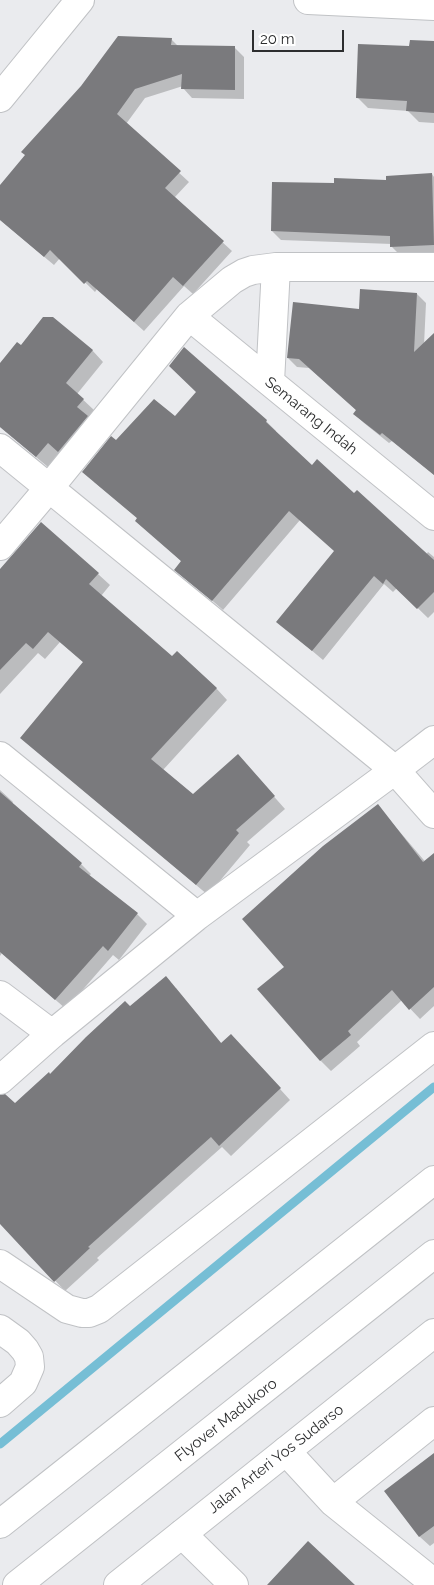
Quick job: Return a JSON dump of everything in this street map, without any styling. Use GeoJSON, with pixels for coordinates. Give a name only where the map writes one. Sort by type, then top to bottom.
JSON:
{"type":"FeatureCollection","features":[{"type":"Feature","properties":{"kind":"main road"},"geometry":{"type":"LineString","coordinates":[[0,98],[80,0]]}},
{"type":"Feature","properties":{"kind":"main road"},"geometry":{"type":"LineString","coordinates":[[308,0],[434,6]]}},
{"type":"Feature","properties":{"kind":"main road"},"geometry":{"type":"LineString","coordinates":[[0,546],[188,316],[220,289],[244,273],[276,267],[434,266]]}},
{"type":"Feature","properties":{"kind":"main road"},"geometry":{"type":"LineString","coordinates":[[270,382],[276,267]]}},
{"type":"Feature","properties":{"kind":"main road","name":"Semarang Indah"},"geometry":{"type":"LineString","coordinates":[[188,316],[434,516]]}},
{"type":"Feature","properties":{"kind":"main road"},"geometry":{"type":"LineString","coordinates":[[0,448],[395,770],[434,814]]}},
{"type":"Feature","properties":{"kind":"main road"},"geometry":{"type":"LineString","coordinates":[[0,1080],[52,1034],[197,916],[434,740]]}},
{"type":"Feature","properties":{"kind":"main road"},"geometry":{"type":"LineString","coordinates":[[0,756],[197,916]]}},
{"type":"Feature","properties":{"kind":"main road"},"geometry":{"type":"LineString","coordinates":[[0,995],[52,1034]]}},
{"type":"Feature","properties":{"kind":"main road"},"geometry":{"type":"LineString","coordinates":[[0,1264],[67,1308],[82,1312],[99,1309],[434,1046]]}},
{"type":"Feature","properties":{"kind":"main road"},"geometry":{"type":"LineString","coordinates":[[0,1524],[434,1180]]}},
{"type":"Feature","properties":{"kind":"main road","name":"Flyover Madukoro"},"geometry":{"type":"LineString","coordinates":[[17,1585],[434,1254]]}},
{"type":"Feature","properties":{"kind":"main road","name":"Flyover Madukoro"},"geometry":{"type":"LineString","coordinates":[[48,1585],[434,1278]]}},
{"type":"Feature","properties":{"kind":"main road"},"geometry":{"type":"LineString","coordinates":[[0,1329],[18,1342],[25,1350],[29,1357],[30,1367],[23,1383],[0,1403]]}},
{"type":"Feature","properties":{"kind":"main road","name":"Jalan Arteri Yos Sudarso"},"geometry":{"type":"LineString","coordinates":[[118,1585],[434,1333]]}},
{"type":"Feature","properties":{"kind":"main road"},"geometry":{"type":"LineString","coordinates":[[333,1502],[434,1421]]}},
{"type":"Feature","properties":{"kind":"main road"},"geometry":{"type":"LineString","coordinates":[[286,1451],[333,1502],[434,1583]]}},
{"type":"Feature","properties":{"kind":"main road"},"geometry":{"type":"LineString","coordinates":[[182,1534],[234,1585]]}},
{"type":"Feature","properties":{"kind":"building"},"geometry":{"type":"Polygon","coordinates":[[[118,36],[172,38],[171,45],[235,46],[235,90],[181,89],[182,74],[135,89],[117,114],[181,171],[165,188],[224,241],[183,286],[173,277],[134,322],[87,281],[84,284],[50,250],[44,257],[0,220],[0,185],[25,155],[21,152],[81,86],[118,36]]]}},
{"type":"Feature","properties":{"kind":"building"},"geometry":{"type":"Polygon","coordinates":[[[410,40],[434,41],[434,113],[406,111],[407,101],[356,98],[358,44],[409,46],[410,40]]]}},
{"type":"Feature","properties":{"kind":"building"},"geometry":{"type":"Polygon","coordinates":[[[432,173],[434,245],[390,247],[390,236],[271,231],[272,182],[334,183],[334,178],[386,180],[386,176],[432,173]]]}},
{"type":"Feature","properties":{"kind":"building"},"geometry":{"type":"Polygon","coordinates":[[[360,289],[417,293],[414,352],[434,333],[434,475],[382,433],[380,435],[353,414],[356,410],[299,359],[287,358],[293,302],[359,309],[360,289]]]}},
{"type":"Feature","properties":{"kind":"building"},"geometry":{"type":"Polygon","coordinates":[[[43,317],[53,317],[93,350],[66,383],[84,399],[77,407],[88,416],[58,452],[48,443],[36,457],[0,427],[0,363],[17,342],[21,345],[43,317]]]}},
{"type":"Feature","properties":{"kind":"building"},"geometry":{"type":"Polygon","coordinates":[[[184,347],[267,420],[266,422],[312,465],[317,459],[354,493],[357,490],[434,560],[434,592],[417,609],[386,579],[383,584],[374,576],[312,651],[276,622],[334,551],[289,511],[212,601],[174,570],[181,561],[135,521],[137,518],[82,472],[111,436],[116,440],[154,399],[175,416],[196,392],[169,366],[184,347]]]}},
{"type":"Feature","properties":{"kind":"building"},"geometry":{"type":"Polygon","coordinates":[[[41,522],[99,573],[89,584],[172,656],[177,651],[217,688],[151,759],[193,794],[238,754],[275,796],[236,830],[239,833],[196,885],[20,738],[83,662],[48,632],[33,649],[26,643],[0,670],[0,569],[41,522]]]}},
{"type":"Feature","properties":{"kind":"building"},"geometry":{"type":"Polygon","coordinates":[[[0,792],[82,863],[79,867],[138,913],[108,951],[103,946],[55,1000],[0,952],[0,792]]]}},
{"type":"Feature","properties":{"kind":"building"},"geometry":{"type":"Polygon","coordinates":[[[378,804],[423,862],[434,853],[434,987],[409,1010],[392,990],[348,1031],[351,1035],[320,1061],[257,989],[284,967],[242,919],[323,846],[378,804]]]}},
{"type":"Feature","properties":{"kind":"building"},"geometry":{"type":"Polygon","coordinates":[[[166,976],[221,1043],[231,1034],[281,1088],[219,1146],[211,1137],[88,1247],[90,1248],[54,1282],[0,1224],[0,1095],[5,1094],[15,1103],[49,1072],[50,1074],[125,1001],[130,1006],[166,976]]]}},
{"type":"Feature","properties":{"kind":"building"},"geometry":{"type":"Polygon","coordinates":[[[434,1453],[434,1526],[419,1537],[384,1491],[434,1453]]]}},
{"type":"Feature","properties":{"kind":"building"},"geometry":{"type":"Polygon","coordinates":[[[308,1541],[355,1585],[267,1585],[308,1541]]]}},
{"type":"Feature","properties":{"kind":"waterway"},"geometry":{"type":"LineString","coordinates":[[0,1444],[434,1087]]}}]}
